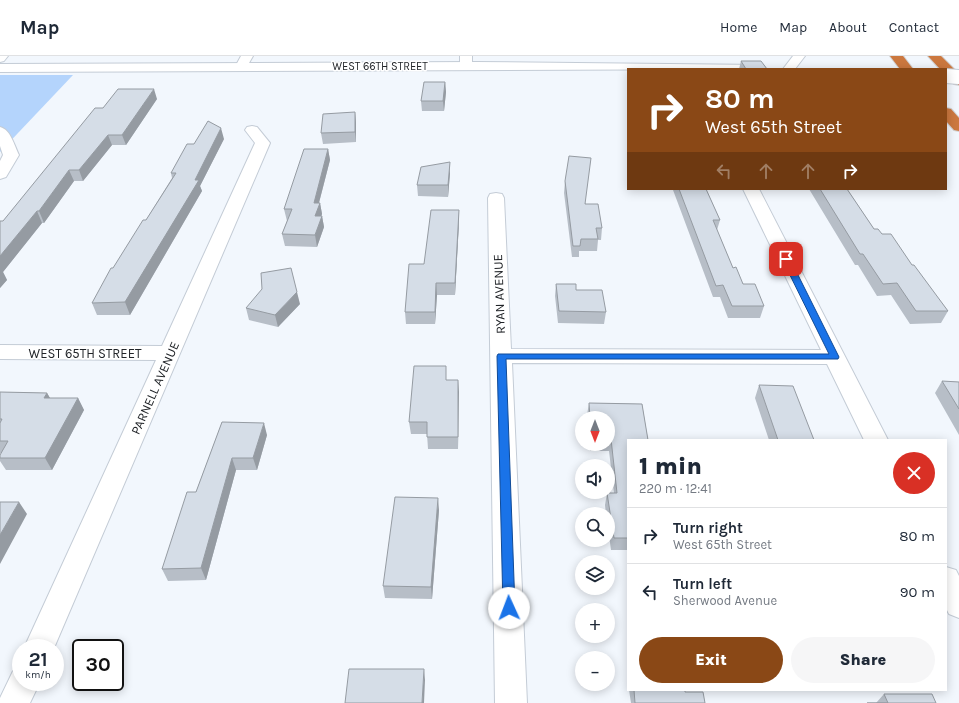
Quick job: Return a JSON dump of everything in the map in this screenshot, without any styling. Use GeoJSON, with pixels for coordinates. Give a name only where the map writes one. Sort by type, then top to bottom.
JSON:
{"type":"FeatureCollection","features":[{"type":"Feature","properties":{"kind":"highway"},"geometry":{"type":"LineString","coordinates":[[896,56],[906,68]]}},
{"type":"Feature","properties":{"kind":"highway"},"geometry":{"type":"LineString","coordinates":[[934,56],[946,68]]}},
{"type":"Feature","properties":{"kind":"highway"},"geometry":{"type":"LineString","coordinates":[[947,69],[959,81]]}},
{"type":"Feature","properties":{"kind":"highway"},"geometry":{"type":"LineString","coordinates":[[947,113],[959,127]]}},
{"type":"Feature","properties":{"kind":"street"},"geometry":{"type":"LineString","coordinates":[[241,67],[248,56]]}},
{"type":"Feature","properties":{"kind":"street"},"geometry":{"type":"LineString","coordinates":[[790,68],[799,56]]}},
{"type":"Feature","properties":{"kind":"street","name":"WEST 66TH STREET"},"geometry":{"type":"LineString","coordinates":[[0,68],[241,67],[466,61],[691,68]]}},
{"type":"Feature","properties":{"kind":"street"},"geometry":{"type":"LineString","coordinates":[[947,76],[959,77]]}},
{"type":"Feature","properties":{"kind":"street","name":"PARNELL AVENUE"},"geometry":{"type":"LineString","coordinates":[[43,639],[263,143],[252,130]]}},
{"type":"Feature","properties":{"kind":"street"},"geometry":{"type":"LineString","coordinates":[[0,131],[11,155],[0,174]]}},
{"type":"Feature","properties":{"kind":"street"},"geometry":{"type":"LineString","coordinates":[[752,190],[876,439]]}},
{"type":"Feature","properties":{"kind":"street","name":"RYAN AVENUE"},"geometry":{"type":"LineString","coordinates":[[496,198],[512,703]]}},
{"type":"Feature","properties":{"kind":"street","name":"WEST 65TH STREET"},"geometry":{"type":"LineString","coordinates":[[0,352],[170,353]]}},
{"type":"Feature","properties":{"kind":"street"},"geometry":{"type":"LineString","coordinates":[[502,356],[835,357]]}},
{"type":"Feature","properties":{"kind":"street"},"geometry":{"type":"LineString","coordinates":[[947,581],[959,605]]}},
{"type":"Feature","properties":{"kind":"street"},"geometry":{"type":"LineString","coordinates":[[14,703],[20,691]]}},
{"type":"Feature","properties":{"kind":"shaded area"},"geometry":{"type":"Polygon","coordinates":[[[0,75],[73,75],[0,152],[0,75]]]}},
{"type":"Feature","properties":{"kind":"building"},"geometry":{"type":"Polygon","coordinates":[[[741,61],[761,61],[766,68],[745,68],[741,61]]]}},
{"type":"Feature","properties":{"kind":"building"},"geometry":{"type":"Polygon","coordinates":[[[424,82],[445,82],[443,101],[421,101],[424,82]]]}},
{"type":"Feature","properties":{"kind":"building"},"geometry":{"type":"Polygon","coordinates":[[[118,89],[154,89],[122,135],[108,135],[79,170],[69,170],[39,211],[37,211],[0,256],[0,221],[3,221],[95,108],[103,108],[118,89]]]}},
{"type":"Feature","properties":{"kind":"building"},"geometry":{"type":"Polygon","coordinates":[[[355,112],[355,132],[321,133],[323,114],[355,112]]]}},
{"type":"Feature","properties":{"kind":"building"},"geometry":{"type":"Polygon","coordinates":[[[208,121],[221,128],[195,180],[199,180],[125,302],[92,303],[111,268],[113,268],[143,220],[146,220],[176,173],[171,173],[187,144],[194,144],[208,121]]]}},
{"type":"Feature","properties":{"kind":"building"},"geometry":{"type":"Polygon","coordinates":[[[304,149],[328,149],[314,203],[320,203],[315,216],[322,216],[315,235],[282,234],[292,209],[284,209],[304,149]]]}},
{"type":"Feature","properties":{"kind":"building"},"geometry":{"type":"Polygon","coordinates":[[[569,156],[591,158],[585,204],[598,204],[602,228],[596,228],[598,239],[581,239],[580,246],[573,246],[565,181],[569,156]]]}},
{"type":"Feature","properties":{"kind":"building"},"geometry":{"type":"Polygon","coordinates":[[[450,162],[448,185],[417,185],[421,167],[450,162]]]}},
{"type":"Feature","properties":{"kind":"building"},"geometry":{"type":"Polygon","coordinates":[[[679,190],[706,190],[720,220],[713,220],[733,268],[736,267],[743,284],[755,284],[764,306],[732,306],[723,285],[716,286],[679,190]]]}},
{"type":"Feature","properties":{"kind":"building"},"geometry":{"type":"Polygon","coordinates":[[[821,190],[848,190],[874,229],[878,229],[882,234],[891,234],[912,265],[914,265],[948,311],[916,311],[897,283],[883,284],[863,254],[860,254],[821,190]]]}},
{"type":"Feature","properties":{"kind":"building"},"geometry":{"type":"Polygon","coordinates":[[[431,210],[459,210],[455,283],[436,283],[435,312],[405,312],[409,264],[424,264],[431,210]]]}},
{"type":"Feature","properties":{"kind":"building"},"geometry":{"type":"Polygon","coordinates":[[[291,268],[297,292],[275,315],[246,308],[262,289],[261,273],[291,268]]]}},
{"type":"Feature","properties":{"kind":"building"},"geometry":{"type":"Polygon","coordinates":[[[556,284],[576,284],[576,290],[602,290],[606,312],[559,311],[556,284]]]}},
{"type":"Feature","properties":{"kind":"building"},"geometry":{"type":"Polygon","coordinates":[[[414,366],[446,366],[446,380],[458,380],[458,437],[427,437],[427,422],[409,422],[414,366]]]}},
{"type":"Feature","properties":{"kind":"building"},"geometry":{"type":"Polygon","coordinates":[[[942,381],[959,382],[959,409],[942,381]]]}},
{"type":"Feature","properties":{"kind":"building"},"geometry":{"type":"Polygon","coordinates":[[[759,385],[793,386],[814,439],[778,439],[759,385]]]}},
{"type":"Feature","properties":{"kind":"building"},"geometry":{"type":"Polygon","coordinates":[[[0,392],[47,393],[44,398],[78,398],[45,458],[0,458],[0,455],[8,441],[0,441],[0,423],[2,419],[0,419],[0,392]]]}},
{"type":"Feature","properties":{"kind":"building"},"geometry":{"type":"Polygon","coordinates":[[[589,403],[642,404],[648,439],[627,439],[627,538],[615,538],[615,507],[609,507],[608,499],[615,499],[615,493],[617,493],[615,459],[613,459],[612,451],[615,451],[615,411],[590,411],[589,403]]]}},
{"type":"Feature","properties":{"kind":"building"},"geometry":{"type":"Polygon","coordinates":[[[222,422],[264,423],[253,458],[232,458],[201,568],[162,569],[187,492],[196,492],[222,422]]]}},
{"type":"Feature","properties":{"kind":"building"},"geometry":{"type":"Polygon","coordinates":[[[395,497],[438,498],[431,587],[383,586],[395,497]]]}},
{"type":"Feature","properties":{"kind":"building"},"geometry":{"type":"Polygon","coordinates":[[[0,502],[19,502],[0,535],[0,502]]]}},
{"type":"Feature","properties":{"kind":"building"},"geometry":{"type":"Polygon","coordinates":[[[349,669],[424,669],[422,703],[345,703],[349,669]]]}},
{"type":"Feature","properties":{"kind":"building"},"geometry":{"type":"Polygon","coordinates":[[[634,691],[703,692],[705,703],[635,703],[634,691]]]}},
{"type":"Feature","properties":{"kind":"building"},"geometry":{"type":"Polygon","coordinates":[[[884,694],[932,694],[936,703],[888,703],[884,694]]]}},
{"type":"Feature","properties":{"kind":"route"},"geometry":{"type":"LineString","coordinates":[[509,608],[502,356],[835,357],[786,259]]}}]}
